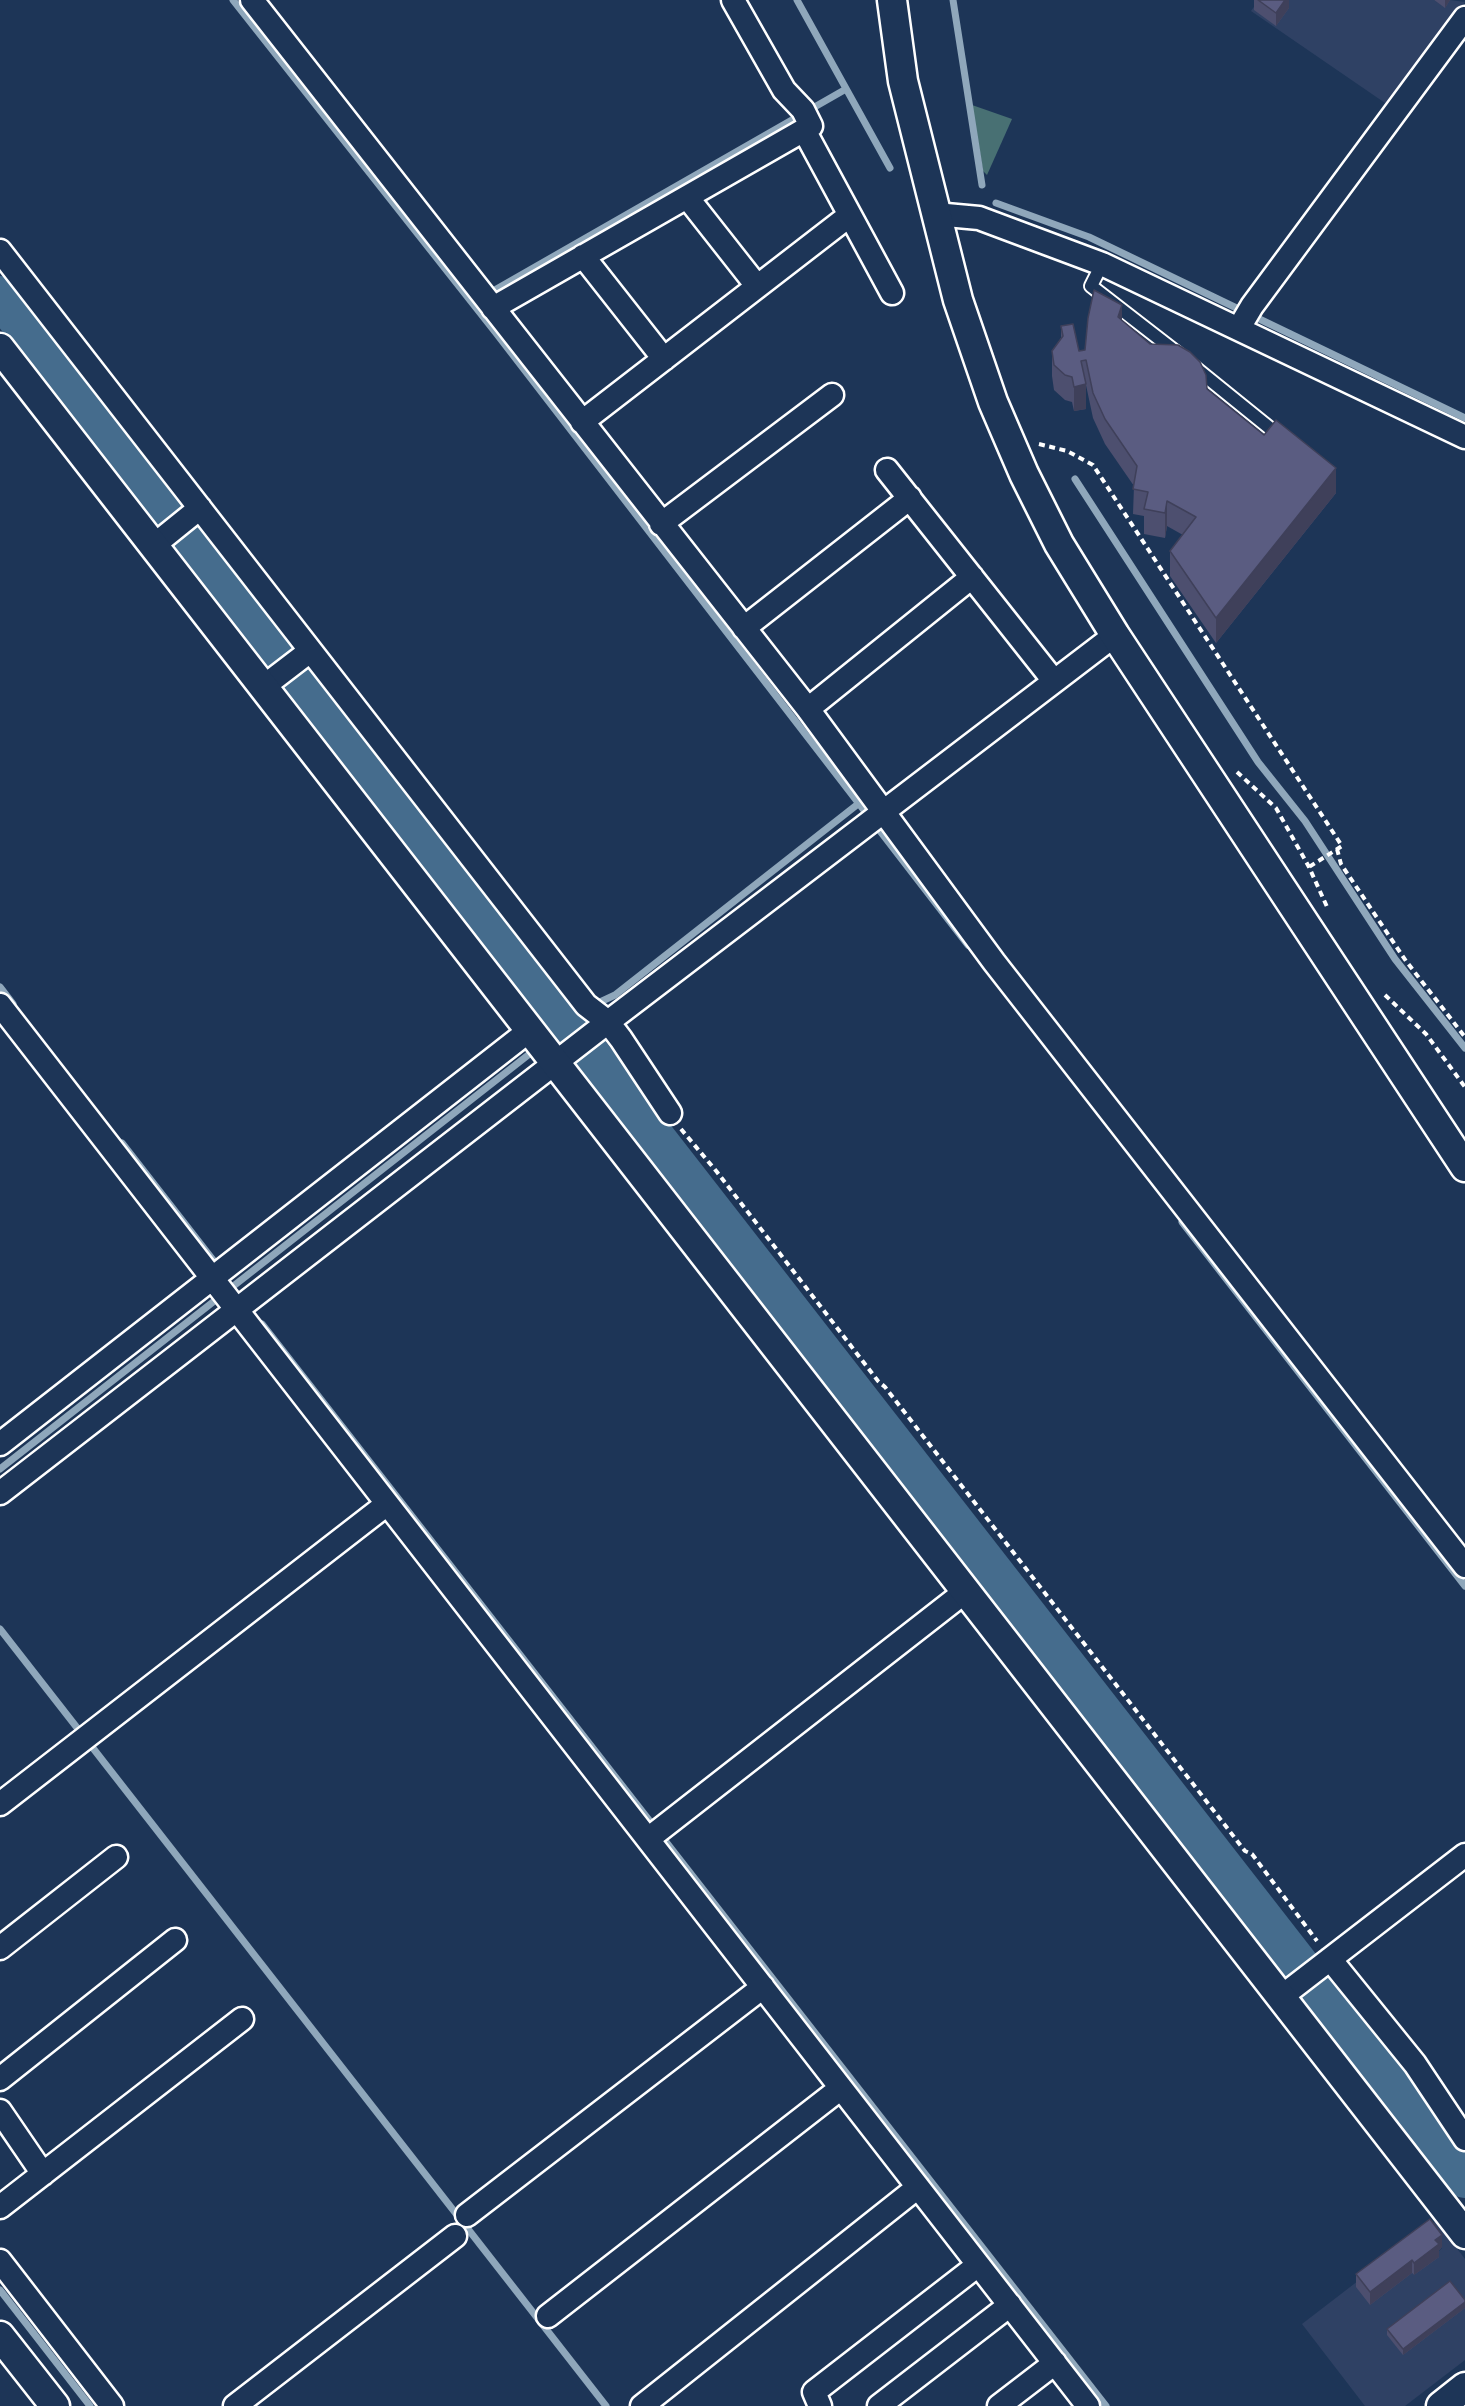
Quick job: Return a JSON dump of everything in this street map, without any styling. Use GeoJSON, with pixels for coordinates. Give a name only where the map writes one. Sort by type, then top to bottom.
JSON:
{"type":"FeatureCollection","features":[{"type":"Feature","properties":{"kind":"street"},"geometry":{"type":"LineString","coordinates":[[252,0],[808,709],[873,818],[994,962],[1465,1566]]}},
{"type":"Feature","properties":{"kind":"street"},"geometry":{"type":"LineString","coordinates":[[733,0],[784,90],[805,119],[850,214],[892,293]]}},
{"type":"Feature","properties":{"kind":"street"},"geometry":{"type":"LineString","coordinates":[[892,0],[903,81],[958,300],[993,402],[1015,454],[1059,544],[1115,635],[1465,1167]]}},
{"type":"Feature","properties":{"kind":"street"},"geometry":{"type":"LineString","coordinates":[[1244,318],[1465,18]]}},
{"type":"Feature","properties":{"kind":"street"},"geometry":{"type":"LineString","coordinates":[[487,300],[584,256],[687,197],[805,119]]}},
{"type":"Feature","properties":{"kind":"street"},"geometry":{"type":"LineString","coordinates":[[687,197],[757,286]]}},
{"type":"Feature","properties":{"kind":"street"},"geometry":{"type":"LineString","coordinates":[[582,422],[850,214]]}},
{"type":"Feature","properties":{"kind":"street"},"geometry":{"type":"LineString","coordinates":[[935,214],[979,218],[1244,318],[1465,437]]}},
{"type":"Feature","properties":{"kind":"street"},"geometry":{"type":"LineString","coordinates":[[0,251],[306,654],[670,1113]]}},
{"type":"Feature","properties":{"kind":"street"},"geometry":{"type":"LineString","coordinates":[[584,256],[664,359]]}},
{"type":"Feature","properties":{"kind":"street"},"geometry":{"type":"LineString","coordinates":[[0,348],[161,540],[530,1030],[562,1058],[966,1592],[1307,1978],[1421,2072],[1465,2139]]}},
{"type":"Feature","properties":{"kind":"street"},"geometry":{"type":"LineString","coordinates":[[661,524],[832,395]]}},
{"type":"Feature","properties":{"kind":"street"},"geometry":{"type":"LineString","coordinates":[[887,470],[1053,681]]}},
{"type":"Feature","properties":{"kind":"street"},"geometry":{"type":"LineString","coordinates":[[744,628],[910,498]]}},
{"type":"Feature","properties":{"kind":"street"},"geometry":{"type":"LineString","coordinates":[[161,540],[196,511]]}},
{"type":"Feature","properties":{"kind":"street"},"geometry":{"type":"LineString","coordinates":[[808,709],[972,578]]}},
{"type":"Feature","properties":{"kind":"street"},"geometry":{"type":"LineString","coordinates":[[0,1444],[223,1286],[562,1058],[1115,635]]}},
{"type":"Feature","properties":{"kind":"street"},"geometry":{"type":"LineString","coordinates":[[270,682],[306,654]]}},
{"type":"Feature","properties":{"kind":"street"},"geometry":{"type":"LineString","coordinates":[[0,1005],[223,1286],[387,1504],[654,1834],[763,1987],[1088,2406]]}},
{"type":"Feature","properties":{"kind":"street"},"geometry":{"type":"LineString","coordinates":[[0,1494],[223,1286],[530,1030]]}},
{"type":"Feature","properties":{"kind":"street"},"geometry":{"type":"LineString","coordinates":[[0,1804],[387,1504]]}},
{"type":"Feature","properties":{"kind":"street"},"geometry":{"type":"LineString","coordinates":[[654,1834],[966,1592]]}},
{"type":"Feature","properties":{"kind":"street"},"geometry":{"type":"LineString","coordinates":[[1307,1978],[1465,1855]]}},
{"type":"Feature","properties":{"kind":"street"},"geometry":{"type":"LineString","coordinates":[[0,1948],[116,1857]]}},
{"type":"Feature","properties":{"kind":"street"},"geometry":{"type":"LineString","coordinates":[[0,2079],[175,1940]]}},
{"type":"Feature","properties":{"kind":"street"},"geometry":{"type":"LineString","coordinates":[[1307,1978],[1465,2234]]}},
{"type":"Feature","properties":{"kind":"street"},"geometry":{"type":"LineString","coordinates":[[467,2215],[763,1987]]}},
{"type":"Feature","properties":{"kind":"street"},"geometry":{"type":"LineString","coordinates":[[0,2207],[242,2019]]}},
{"type":"Feature","properties":{"kind":"street"},"geometry":{"type":"LineString","coordinates":[[548,2316],[841,2088]]}},
{"type":"Feature","properties":{"kind":"street"},"geometry":{"type":"LineString","coordinates":[[0,2112],[43,2174]]}},
{"type":"Feature","properties":{"kind":"street"},"geometry":{"type":"LineString","coordinates":[[642,2406],[918,2187]]}},
{"type":"Feature","properties":{"kind":"street"},"geometry":{"type":"LineString","coordinates":[[235,2406],[455,2236]]}},
{"type":"Feature","properties":{"kind":"street"},"geometry":{"type":"LineString","coordinates":[[0,2262],[112,2406]]}},
{"type":"Feature","properties":{"kind":"street"},"geometry":{"type":"LineString","coordinates":[[820,2406],[814,2392],[978,2265]]}},
{"type":"Feature","properties":{"kind":"street"},"geometry":{"type":"LineString","coordinates":[[879,2406],[1010,2305]]}},
{"type":"Feature","properties":{"kind":"street"},"geometry":{"type":"LineString","coordinates":[[0,2336],[55,2406]]}},
{"type":"Feature","properties":{"kind":"street"},"geometry":{"type":"LineString","coordinates":[[999,2406],[1055,2364]]}},
{"type":"Feature","properties":{"kind":"street"},"geometry":{"type":"LineString","coordinates":[[1441,2406],[1465,2387]]}},
{"type":"Feature","properties":{"kind":"lane"},"geometry":{"type":"LineString","coordinates":[[1102,264],[1091,286],[1297,449]]}},
{"type":"Feature","properties":{"kind":"path"},"geometry":{"type":"LineString","coordinates":[[1029,442],[1067,451],[1092,465],[1342,846],[1309,867]]}},
{"type":"Feature","properties":{"kind":"path"},"geometry":{"type":"LineString","coordinates":[[1231,770],[1256,788],[1276,808],[1309,867],[1330,914]]}},
{"type":"Feature","properties":{"kind":"path"},"geometry":{"type":"LineString","coordinates":[[1335,850],[1341,864],[1406,961],[1465,1037]]}},
{"type":"Feature","properties":{"kind":"path"},"geometry":{"type":"LineString","coordinates":[[1379,987],[1426,1034],[1465,1087]]}},
{"type":"Feature","properties":{"kind":"path"},"geometry":{"type":"LineString","coordinates":[[670,1113],[1245,1851],[1252,1854],[1307,1978]]}},
{"type":"Feature","properties":{"kind":"shaded area"},"geometry":{"type":"Polygon","coordinates":[[[1259,0],[1434,0],[1444,7],[1450,0],[1465,2],[1388,105],[1251,11],[1259,0]]]}},
{"type":"Feature","properties":{"kind":"shaded area"},"geometry":{"type":"Polygon","coordinates":[[[1436,2221],[1465,2259],[1465,2360],[1405,2406],[1365,2406],[1302,2324],[1436,2221]],[[1430,2232],[1412,2273],[1414,2275],[1442,2248],[1430,2232]]]}},
{"type":"Feature","properties":{"kind":"green space"},"geometry":{"type":"Polygon","coordinates":[[[972,105],[1012,119],[987,175],[983,171],[972,105]]]}},
{"type":"Feature","properties":{"kind":"building"},"geometry":{"type":"Polygon","coordinates":[[[1258,0],[1285,0],[1276,13],[1258,0]]]}},
{"type":"Feature","properties":{"kind":"building"},"geometry":{"type":"Polygon","coordinates":[[[1094,290],[1122,305],[1118,317],[1150,344],[1178,345],[1190,352],[1200,362],[1206,375],[1207,389],[1264,435],[1276,420],[1336,468],[1216,618],[1170,551],[1196,517],[1167,501],[1165,513],[1144,509],[1148,492],[1133,489],[1137,466],[1105,419],[1093,393],[1086,360],[1081,361],[1086,384],[1074,387],[1072,377],[1065,375],[1054,365],[1052,351],[1063,336],[1061,326],[1073,324],[1079,351],[1085,350],[1094,290]]]}},
{"type":"Feature","properties":{"kind":"building"},"geometry":{"type":"Polygon","coordinates":[[[1430,2219],[1442,2235],[1435,2240],[1439,2244],[1414,2263],[1412,2260],[1370,2292],[1356,2274],[1430,2219]]]}},
{"type":"Feature","properties":{"kind":"building"},"geometry":{"type":"Polygon","coordinates":[[[1450,2281],[1465,2302],[1403,2349],[1387,2329],[1450,2281]]]}},
{"type":"Feature","properties":{"kind":"waterway"},"geometry":{"type":"LineString","coordinates":[[233,0],[496,333],[968,945]]}},
{"type":"Feature","properties":{"kind":"waterway"},"geometry":{"type":"LineString","coordinates":[[797,0],[890,168]]}},
{"type":"Feature","properties":{"kind":"waterway"},"geometry":{"type":"LineString","coordinates":[[953,0],[982,185]]}},
{"type":"Feature","properties":{"kind":"waterway"},"geometry":{"type":"LineString","coordinates":[[486,295],[846,89]]}},
{"type":"Feature","properties":{"kind":"waterway"},"geometry":{"type":"LineString","coordinates":[[996,203],[1089,237],[1465,418]]}},
{"type":"Feature","properties":{"kind":"waterway"},"geometry":{"type":"LineString","coordinates":[[0,296],[1465,2178]]}},
{"type":"Feature","properties":{"kind":"waterway"},"geometry":{"type":"LineString","coordinates":[[1075,479],[1258,762],[1305,821],[1395,959],[1465,1048]]}},
{"type":"Feature","properties":{"kind":"waterway"},"geometry":{"type":"LineString","coordinates":[[600,1002],[615,995],[858,804]]}},
{"type":"Feature","properties":{"kind":"waterway"},"geometry":{"type":"LineString","coordinates":[[0,987],[13,1004]]}},
{"type":"Feature","properties":{"kind":"waterway"},"geometry":{"type":"LineString","coordinates":[[568,1026],[582,1016]]}},
{"type":"Feature","properties":{"kind":"waterway"},"geometry":{"type":"LineString","coordinates":[[555,1029],[565,1022]]}},
{"type":"Feature","properties":{"kind":"waterway"},"geometry":{"type":"LineString","coordinates":[[0,1469],[532,1052]]}},
{"type":"Feature","properties":{"kind":"waterway"},"geometry":{"type":"LineString","coordinates":[[122,1143],[220,1269]]}},
{"type":"Feature","properties":{"kind":"waterway"},"geometry":{"type":"LineString","coordinates":[[1182,1222],[1465,1586]]}},
{"type":"Feature","properties":{"kind":"waterway"},"geometry":{"type":"LineString","coordinates":[[262,1324],[1106,2406]]}},
{"type":"Feature","properties":{"kind":"waterway"},"geometry":{"type":"LineString","coordinates":[[0,1629],[606,2406]]}},
{"type":"Feature","properties":{"kind":"waterway"},"geometry":{"type":"LineString","coordinates":[[0,2290],[90,2406]]}}]}
